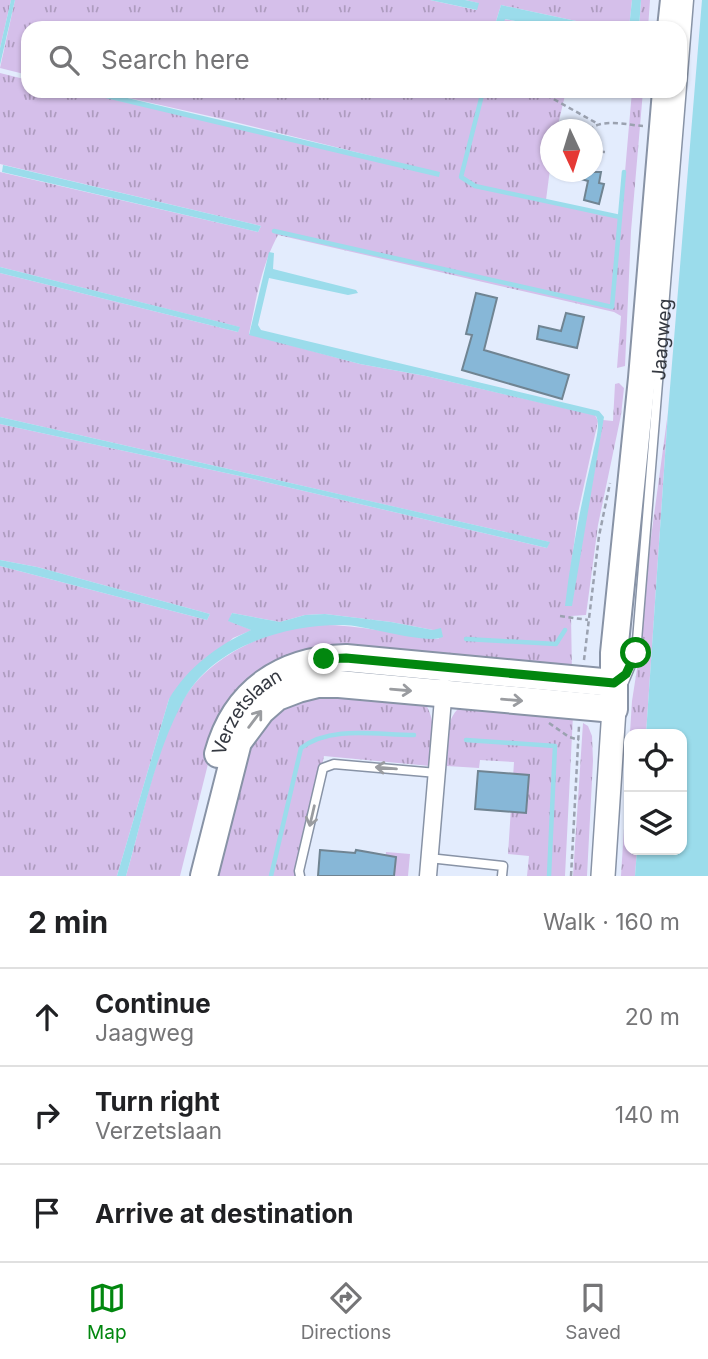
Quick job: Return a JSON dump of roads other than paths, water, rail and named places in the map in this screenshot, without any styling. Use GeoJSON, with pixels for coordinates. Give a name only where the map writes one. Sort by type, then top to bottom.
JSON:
{"type":"FeatureCollection","features":[{"type":"Feature","properties":{"kind":"main road"},"geometry":{"type":"LineString","coordinates":[[672,21],[674,0]]}},
{"type":"Feature","properties":{"kind":"main road","name":"Jaagweg"},"geometry":{"type":"LineString","coordinates":[[603,876],[618,689],[614,653],[639,410],[665,98]]}},
{"type":"Feature","properties":{"kind":"main road","name":"Verzetslaan"},"geometry":{"type":"LineString","coordinates":[[187,876],[222,740],[241,705],[273,676],[324,659],[346,658],[444,681]]}},
{"type":"Feature","properties":{"kind":"main road","name":"Verzetslaan"},"geometry":{"type":"LineString","coordinates":[[204,876],[239,742],[261,711],[277,697],[318,684],[444,681],[582,693],[618,689]]}},
{"type":"Feature","properties":{"kind":"street"},"geometry":{"type":"LineString","coordinates":[[428,876],[444,681]]}},
{"type":"Feature","properties":{"kind":"lane","name":"Jaagweg"},"geometry":{"type":"LineString","coordinates":[[687,25],[689,0]]}},
{"type":"Feature","properties":{"kind":"lane","name":"Jaagweg"},"geometry":{"type":"LineString","coordinates":[[618,689],[636,653],[681,98]]}},
{"type":"Feature","properties":{"kind":"lane"},"geometry":{"type":"LineString","coordinates":[[300,876],[299,870],[323,768],[334,764],[437,773]]}},
{"type":"Feature","properties":{"kind":"lane"},"geometry":{"type":"LineString","coordinates":[[429,858],[502,866],[502,876]]}},
{"type":"Feature","properties":{"kind":"water"},"geometry":{"type":"Polygon","coordinates":[[[11,0],[15,0],[0,65],[0,48],[11,0]]]}},
{"type":"Feature","properties":{"kind":"water"},"geometry":{"type":"Polygon","coordinates":[[[430,0],[465,0],[479,3],[477,10],[430,0]]]}},
{"type":"Feature","properties":{"kind":"water"},"geometry":{"type":"Polygon","coordinates":[[[632,0],[641,0],[640,21],[630,21],[632,0]]]}},
{"type":"Feature","properties":{"kind":"water"},"geometry":{"type":"Polygon","coordinates":[[[702,0],[708,0],[708,876],[635,876],[637,855],[687,855],[687,729],[646,729],[668,412],[702,0]]]}},
{"type":"Feature","properties":{"kind":"water"},"geometry":{"type":"Polygon","coordinates":[[[501,5],[576,21],[505,19],[496,21],[501,5]]]}},
{"type":"Feature","properties":{"kind":"water"},"geometry":{"type":"Polygon","coordinates":[[[106,98],[128,98],[440,172],[439,177],[106,98]]]}},
{"type":"Feature","properties":{"kind":"water"},"geometry":{"type":"Polygon","coordinates":[[[3,165],[261,226],[258,232],[2,172],[3,165]]]}},
{"type":"Feature","properties":{"kind":"water"},"geometry":{"type":"Polygon","coordinates":[[[269,252],[274,253],[273,269],[356,290],[358,293],[348,295],[269,278],[258,325],[261,330],[599,411],[604,417],[572,606],[565,606],[577,529],[597,434],[596,416],[426,376],[360,364],[249,335],[269,252]]]}},
{"type":"Feature","properties":{"kind":"water"},"geometry":{"type":"Polygon","coordinates":[[[0,267],[240,327],[238,332],[0,273],[0,267]]]}},
{"type":"Feature","properties":{"kind":"water"},"geometry":{"type":"Polygon","coordinates":[[[0,417],[550,542],[547,548],[249,478],[0,424],[0,417]]]}},
{"type":"Feature","properties":{"kind":"water"},"geometry":{"type":"Polygon","coordinates":[[[0,560],[37,567],[210,614],[207,620],[0,566],[0,560]]]}},
{"type":"Feature","properties":{"kind":"water"},"geometry":{"type":"Polygon","coordinates":[[[232,613],[280,622],[305,615],[325,614],[433,630],[441,628],[443,637],[410,637],[343,625],[321,626],[274,634],[230,653],[211,667],[182,703],[156,766],[126,876],[117,876],[169,699],[185,677],[205,658],[251,630],[228,621],[232,613]]]}},
{"type":"Feature","properties":{"kind":"waterway"},"geometry":{"type":"LineString","coordinates":[[481,98],[461,177],[475,186],[620,217]]}},
{"type":"Feature","properties":{"kind":"waterway"},"geometry":{"type":"LineString","coordinates":[[274,231],[612,307],[624,172]]}},
{"type":"Feature","properties":{"kind":"waterway"},"geometry":{"type":"LineString","coordinates":[[466,639],[556,644],[565,630]]}},
{"type":"Feature","properties":{"kind":"waterway"},"geometry":{"type":"LineString","coordinates":[[271,876],[301,748],[326,736],[340,734],[414,735]]}},
{"type":"Feature","properties":{"kind":"waterway"},"geometry":{"type":"LineString","coordinates":[[466,740],[555,746],[549,876]]}}]}
